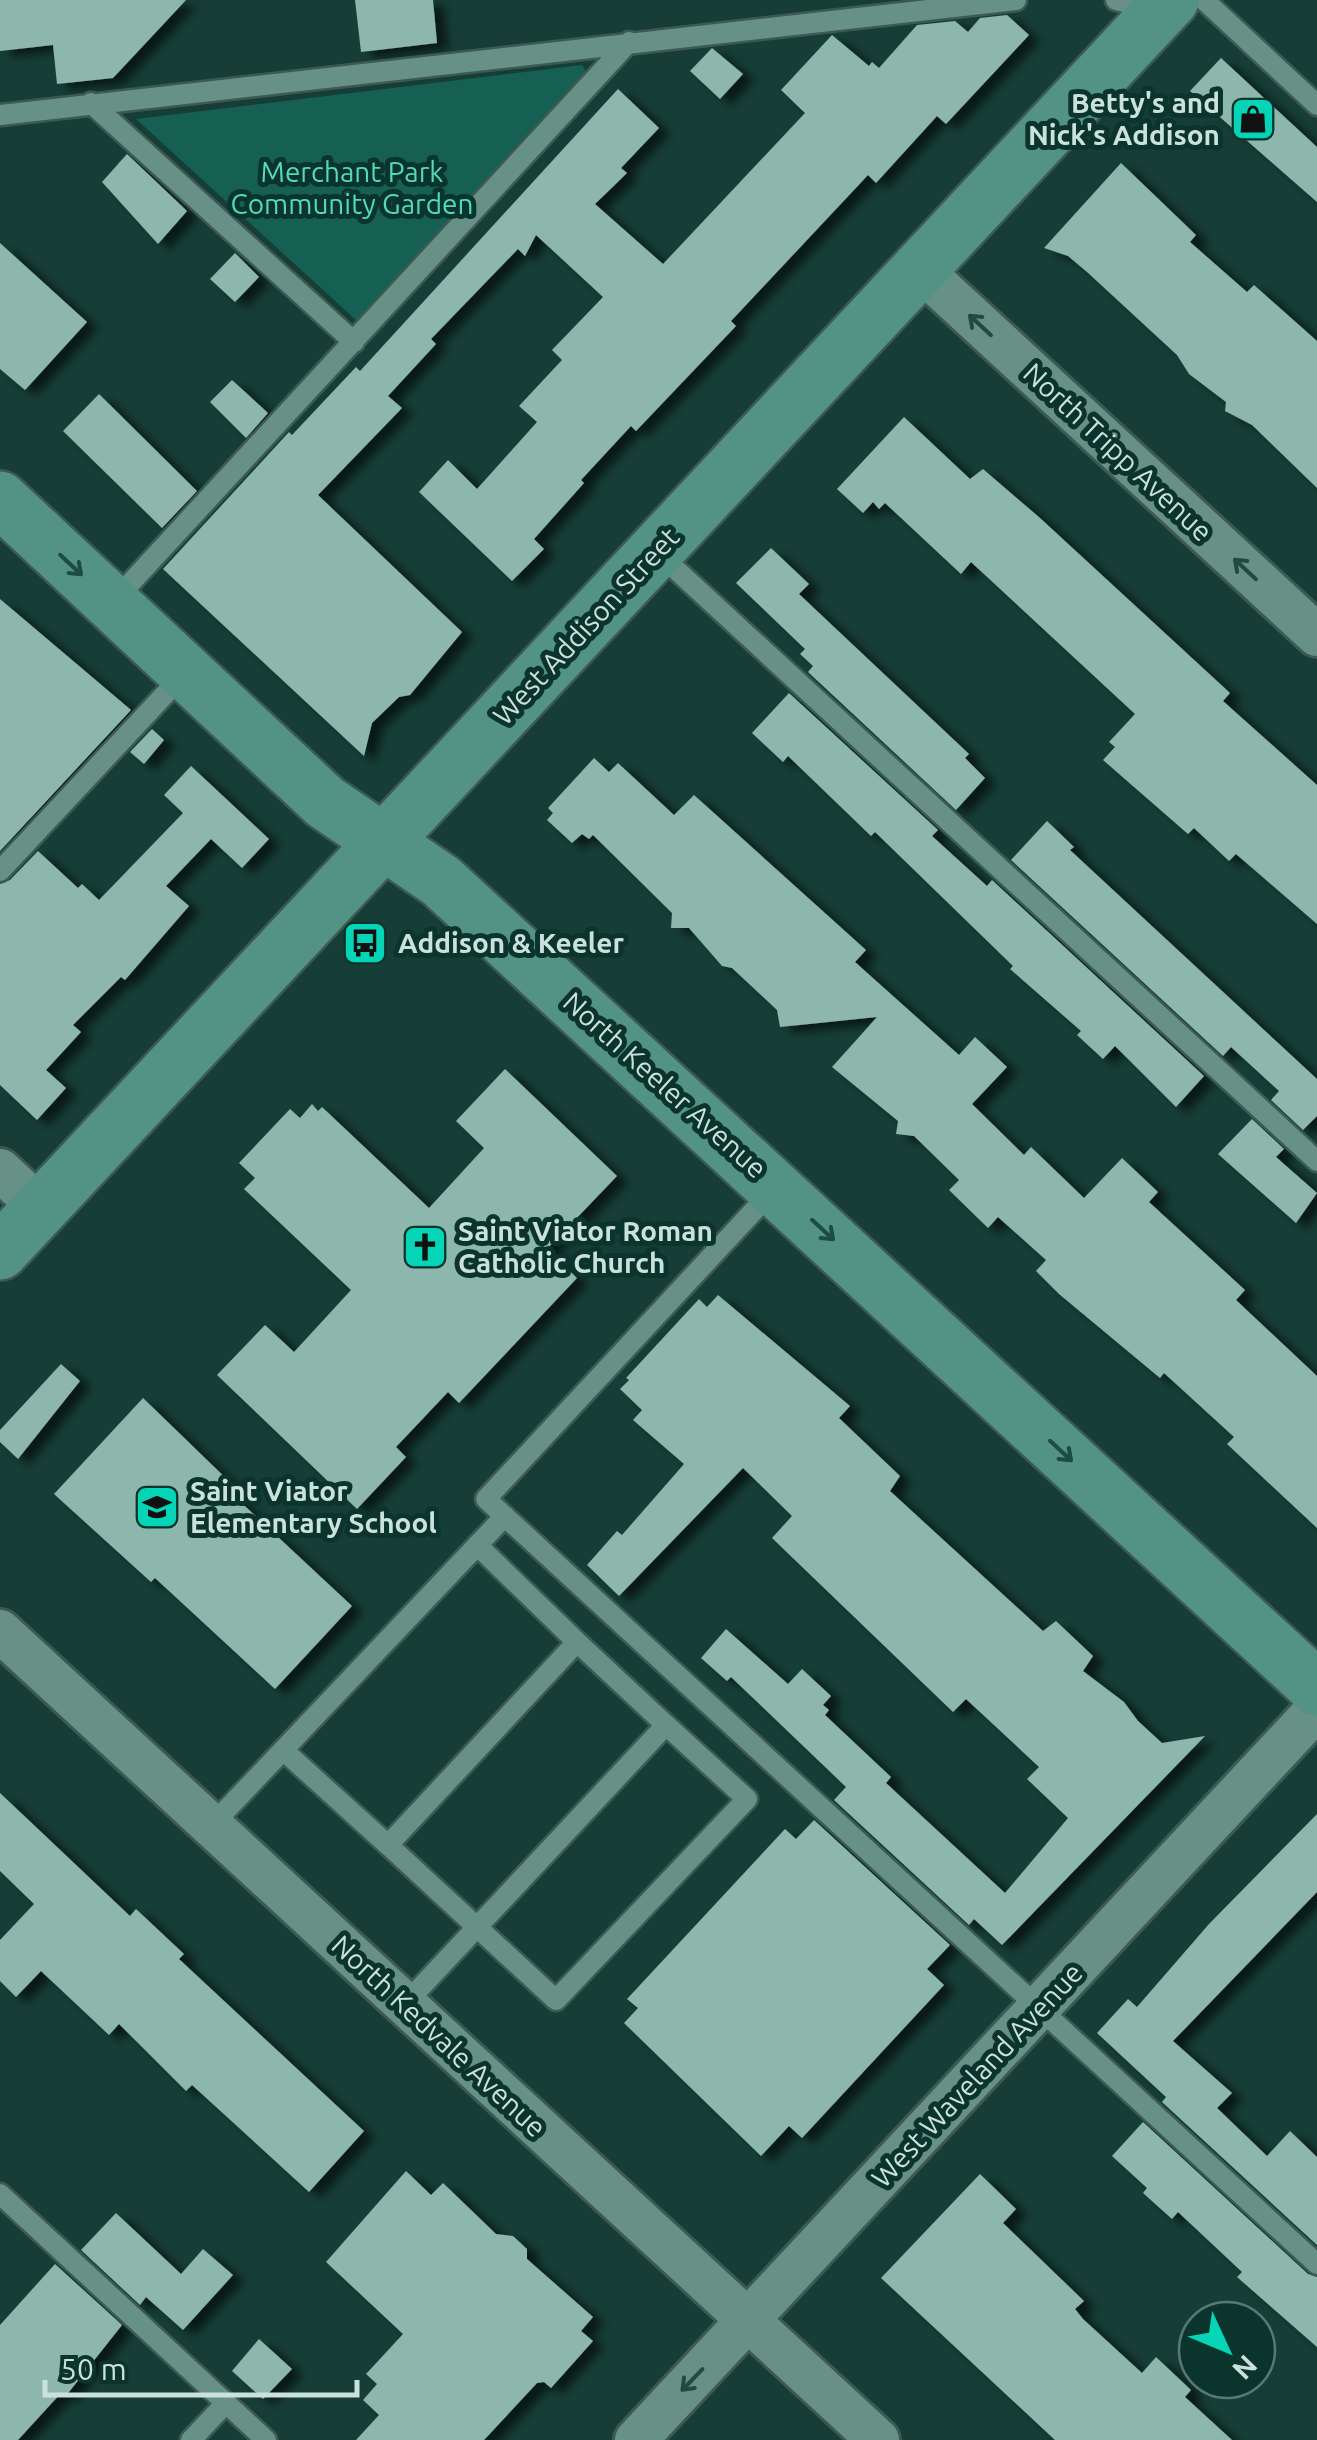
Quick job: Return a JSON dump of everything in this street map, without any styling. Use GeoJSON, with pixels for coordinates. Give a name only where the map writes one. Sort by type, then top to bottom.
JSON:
{"type":"FeatureCollection","features":[{"type":"Feature","properties":{"kind":"street","name":"West Addison Street"},"geometry":{"type":"LineString","coordinates":[[0,1252],[920,269],[1163,3]]}},
{"type":"Feature","properties":{"kind":"street","name":"North Tripp Avenue"},"geometry":{"type":"LineString","coordinates":[[920,269],[1317,635]]}},
{"type":"Feature","properties":{"kind":"street","name":"North Keeler Avenue"},"geometry":{"type":"LineString","coordinates":[[1,502],[325,802],[440,881],[1317,1688]]}},
{"type":"Feature","properties":{"kind":"street"},"geometry":{"type":"LineString","coordinates":[[0,1170],[41,1208]]}},
{"type":"Feature","properties":{"kind":"street","name":"North Kedvale Avenue"},"geometry":{"type":"LineString","coordinates":[[0,1631],[878,2440]]}},
{"type":"Feature","properties":{"kind":"street","name":"West Waveland Avenue"},"geometry":{"type":"LineString","coordinates":[[636,2440],[1317,1708]]}},
{"type":"Feature","properties":{"kind":"lane"},"geometry":{"type":"LineString","coordinates":[[0,115],[1016,0]]}},
{"type":"Feature","properties":{"kind":"lane"},"geometry":{"type":"LineString","coordinates":[[1163,3],[1317,105]]}},
{"type":"Feature","properties":{"kind":"lane"},"geometry":{"type":"LineString","coordinates":[[112,603],[629,42]]}},
{"type":"Feature","properties":{"kind":"lane"},"geometry":{"type":"LineString","coordinates":[[91,103],[354,342]]}},
{"type":"Feature","properties":{"kind":"lane"},"geometry":{"type":"LineString","coordinates":[[656,551],[1317,1161]]}},
{"type":"Feature","properties":{"kind":"lane"},"geometry":{"type":"LineString","coordinates":[[0,871],[186,672]]}},
{"type":"Feature","properties":{"kind":"lane"},"geometry":{"type":"LineString","coordinates":[[776,1187],[486,1498],[1317,2264]]}},
{"type":"Feature","properties":{"kind":"lane"},"geometry":{"type":"LineString","coordinates":[[212,1826],[505,1516]]}},
{"type":"Feature","properties":{"kind":"lane"},"geometry":{"type":"LineString","coordinates":[[283,1750],[479,1925],[556,2000],[748,1800],[477,1545]]}},
{"type":"Feature","properties":{"kind":"lane"},"geometry":{"type":"LineString","coordinates":[[388,1846],[577,1642]]}},
{"type":"Feature","properties":{"kind":"lane"},"geometry":{"type":"LineString","coordinates":[[405,2004],[666,1725]]}},
{"type":"Feature","properties":{"kind":"lane"},"geometry":{"type":"LineString","coordinates":[[0,2194],[266,2440]]}},
{"type":"Feature","properties":{"kind":"lane"},"geometry":{"type":"LineString","coordinates":[[191,2440],[226,2403]]}},
{"type":"Feature","properties":{"kind":"green space","name":"Merchant Park Community Garden"},"geometry":{"type":"Polygon","coordinates":[[[582,65],[587,73],[357,321],[136,119],[582,65]]]}},
{"type":"Feature","properties":{"kind":"building"},"geometry":{"type":"Polygon","coordinates":[[[0,0],[186,0],[113,78],[57,84],[53,45],[0,51],[0,0]]]}},
{"type":"Feature","properties":{"kind":"building"},"geometry":{"type":"Polygon","coordinates":[[[355,0],[433,0],[437,43],[361,52],[355,0]]]}},
{"type":"Feature","properties":{"kind":"building"},"geometry":{"type":"Polygon","coordinates":[[[1007,15],[1029,35],[946,124],[937,116],[876,183],[868,175],[731,321],[736,326],[636,431],[631,426],[581,480],[584,483],[534,539],[544,549],[512,581],[419,492],[448,460],[477,489],[537,422],[519,406],[562,360],[552,350],[603,297],[536,235],[525,256],[518,249],[431,339],[436,344],[388,396],[402,408],[318,495],[462,632],[410,695],[399,697],[372,723],[364,756],[163,569],[289,432],[292,435],[356,367],[360,371],[618,89],[659,128],[621,168],[627,173],[595,204],[663,264],[805,113],[781,90],[832,35],[869,66],[872,62],[879,68],[917,25],[955,21],[968,32],[980,18],[1007,15]]]}},
{"type":"Feature","properties":{"kind":"building"},"geometry":{"type":"Polygon","coordinates":[[[712,48],[743,74],[720,99],[690,71],[712,48]]]}},
{"type":"Feature","properties":{"kind":"building","name":"Betty's and Nick's Addison"},"geometry":{"type":"Polygon","coordinates":[[[1221,58],[1317,147],[1317,202],[1190,91],[1221,58]]]}},
{"type":"Feature","properties":{"kind":"building"},"geometry":{"type":"Polygon","coordinates":[[[127,154],[187,211],[158,244],[102,182],[127,154]]]}},
{"type":"Feature","properties":{"kind":"building"},"geometry":{"type":"Polygon","coordinates":[[[1121,163],[1196,235],[1190,242],[1247,292],[1254,285],[1317,341],[1317,488],[1252,425],[1225,411],[1226,402],[1189,374],[1177,355],[1087,272],[1068,256],[1044,248],[1121,163]]]}},
{"type":"Feature","properties":{"kind":"building"},"geometry":{"type":"Polygon","coordinates":[[[0,243],[87,322],[25,390],[0,369],[0,243]]]}},
{"type":"Feature","properties":{"kind":"building"},"geometry":{"type":"Polygon","coordinates":[[[235,253],[259,277],[235,302],[210,279],[235,253]]]}},
{"type":"Feature","properties":{"kind":"building"},"geometry":{"type":"Polygon","coordinates":[[[232,380],[268,413],[246,438],[210,402],[232,380]]]}},
{"type":"Feature","properties":{"kind":"building"},"geometry":{"type":"Polygon","coordinates":[[[99,394],[197,491],[162,528],[63,431],[99,394]]]}},
{"type":"Feature","properties":{"kind":"building"},"geometry":{"type":"Polygon","coordinates":[[[904,417],[970,479],[983,469],[1040,518],[1230,693],[1223,701],[1317,785],[1317,924],[1236,854],[1229,861],[1194,828],[1188,834],[1103,760],[1115,747],[1109,742],[1135,714],[971,562],[961,574],[885,503],[879,509],[873,502],[863,513],[837,489],[904,417]]]}},
{"type":"Feature","properties":{"kind":"building"},"geometry":{"type":"Polygon","coordinates":[[[771,548],[809,584],[799,594],[969,754],[965,758],[985,778],[956,810],[808,672],[813,666],[800,654],[805,649],[736,583],[771,548]]]}},
{"type":"Feature","properties":{"kind":"building"},"geometry":{"type":"Polygon","coordinates":[[[0,599],[131,710],[0,851],[0,599]]]}},
{"type":"Feature","properties":{"kind":"building"},"geometry":{"type":"Polygon","coordinates":[[[789,693],[938,830],[932,836],[987,886],[992,880],[1204,1076],[1176,1107],[1115,1046],[1103,1059],[1077,1035],[1081,1031],[1010,969],[1013,966],[875,832],[871,836],[788,756],[783,762],[752,733],[789,693]]]}},
{"type":"Feature","properties":{"kind":"building"},"geometry":{"type":"Polygon","coordinates":[[[152,729],[164,740],[144,764],[130,752],[152,729]]]}},
{"type":"Feature","properties":{"kind":"building"},"geometry":{"type":"Polygon","coordinates":[[[594,758],[609,772],[618,763],[674,815],[694,795],[866,950],[855,962],[959,1055],[975,1037],[1007,1067],[972,1104],[1024,1155],[1031,1147],[1084,1198],[1122,1158],[1158,1192],[1149,1202],[1245,1290],[1236,1300],[1317,1376],[1317,1528],[1227,1444],[1234,1437],[1164,1373],[1160,1378],[1059,1294],[1036,1271],[1046,1260],[998,1217],[988,1228],[949,1190],[959,1180],[914,1136],[896,1134],[898,1121],[832,1067],[877,1017],[780,1027],[777,1010],[732,968],[722,966],[689,928],[671,928],[672,913],[593,835],[589,839],[582,834],[572,843],[547,820],[553,813],[548,808],[594,758]]]}},
{"type":"Feature","properties":{"kind":"building"},"geometry":{"type":"Polygon","coordinates":[[[191,766],[269,839],[242,868],[211,839],[166,886],[189,906],[125,980],[121,977],[73,1025],[81,1032],[46,1070],[66,1088],[37,1120],[0,1085],[0,884],[10,880],[38,851],[78,888],[82,884],[99,900],[183,813],[164,795],[191,766]]]}},
{"type":"Feature","properties":{"kind":"building"},"geometry":{"type":"Polygon","coordinates":[[[1047,821],[1074,847],[1070,850],[1317,1079],[1317,1116],[1303,1130],[1271,1100],[1279,1091],[1231,1047],[1223,1056],[1011,860],[1047,821]]]}},
{"type":"Feature","properties":{"kind":"building"},"geometry":{"type":"Polygon","coordinates":[[[505,1069],[617,1176],[547,1249],[577,1278],[459,1403],[448,1392],[396,1447],[406,1457],[357,1509],[217,1375],[265,1325],[294,1352],[351,1290],[244,1189],[255,1178],[239,1163],[290,1109],[300,1118],[312,1104],[318,1111],[322,1107],[429,1208],[484,1148],[456,1121],[505,1069]]]}},
{"type":"Feature","properties":{"kind":"building"},"geometry":{"type":"Polygon","coordinates":[[[1252,1119],[1284,1149],[1276,1157],[1317,1193],[1296,1223],[1218,1154],[1252,1119]]]}},
{"type":"Feature","properties":{"kind":"building"},"geometry":{"type":"Polygon","coordinates":[[[718,1295],[850,1406],[839,1418],[900,1476],[890,1491],[1043,1631],[1056,1621],[1093,1656],[1083,1671],[1124,1702],[1162,1743],[1205,1736],[1002,1945],[974,1919],[969,1925],[834,1800],[846,1787],[731,1677],[727,1681],[701,1658],[726,1629],[788,1684],[802,1669],[831,1696],[823,1705],[829,1710],[825,1715],[891,1777],[886,1783],[1005,1893],[1068,1818],[1027,1779],[1039,1767],[966,1699],[953,1712],[772,1538],[792,1516],[743,1468],[619,1596],[587,1565],[617,1531],[622,1535],[684,1464],[633,1420],[642,1410],[620,1389],[699,1299],[707,1307],[718,1295]]]}},
{"type":"Feature","properties":{"kind":"building"},"geometry":{"type":"Polygon","coordinates":[[[61,1364],[80,1381],[18,1459],[0,1442],[0,1430],[61,1364]]]}},
{"type":"Feature","properties":{"kind":"building","name":"Saint Viator Elementary School"},"geometry":{"type":"Polygon","coordinates":[[[143,1398],[237,1489],[233,1495],[352,1606],[275,1689],[155,1578],[151,1582],[54,1494],[143,1398]]]}},
{"type":"Feature","properties":{"kind":"building"},"geometry":{"type":"Polygon","coordinates":[[[0,1793],[130,1916],[136,1909],[184,1954],[179,1959],[364,2131],[309,2192],[192,2085],[186,2091],[119,2024],[109,2035],[41,1971],[16,1997],[0,1981],[0,1940],[34,1904],[0,1871],[0,1793]]]}},
{"type":"Feature","properties":{"kind":"building"},"geometry":{"type":"Polygon","coordinates":[[[1317,1814],[1317,1892],[1173,2041],[1232,2093],[1217,2108],[1267,2156],[1290,2131],[1317,2157],[1317,2245],[1162,2102],[1166,2097],[1097,2033],[1128,1999],[1137,2007],[1209,1924],[1317,1814]]]}},
{"type":"Feature","properties":{"kind":"building"},"geometry":{"type":"Polygon","coordinates":[[[814,1820],[950,1945],[927,1969],[944,1985],[802,2138],[789,2126],[761,2156],[624,2023],[638,2008],[627,1999],[785,1829],[796,1839],[814,1820]]]}},
{"type":"Feature","properties":{"kind":"building"},"geometry":{"type":"Polygon","coordinates":[[[1143,2122],[1308,2274],[1317,2277],[1317,2347],[1277,2312],[1277,2300],[1263,2300],[1237,2277],[1242,2272],[1178,2212],[1172,2219],[1143,2193],[1147,2188],[1112,2156],[1143,2122]]]}},
{"type":"Feature","properties":{"kind":"building"},"geometry":{"type":"Polygon","coordinates":[[[406,2171],[431,2195],[443,2183],[496,2234],[513,2236],[527,2249],[527,2259],[593,2317],[581,2331],[593,2341],[551,2388],[544,2382],[537,2383],[484,2440],[356,2440],[379,2415],[363,2400],[377,2384],[366,2374],[403,2334],[326,2262],[406,2171]]]}},
{"type":"Feature","properties":{"kind":"building"},"geometry":{"type":"Polygon","coordinates":[[[980,2174],[1016,2209],[1003,2223],[1084,2301],[1075,2309],[1083,2319],[1142,2373],[1156,2357],[1177,2377],[1177,2400],[1188,2400],[1232,2440],[1055,2440],[881,2278],[980,2174]]]}},
{"type":"Feature","properties":{"kind":"building"},"geometry":{"type":"Polygon","coordinates":[[[116,2213],[181,2274],[203,2249],[233,2275],[183,2330],[146,2297],[140,2305],[81,2250],[116,2213]]]}},
{"type":"Feature","properties":{"kind":"building"},"geometry":{"type":"Polygon","coordinates":[[[55,2264],[122,2325],[65,2397],[61,2393],[18,2440],[0,2440],[0,2325],[55,2264]]]}},
{"type":"Feature","properties":{"kind":"building"},"geometry":{"type":"Polygon","coordinates":[[[259,2339],[292,2369],[263,2399],[232,2371],[259,2339]]]}},
{"type":"Feature","properties":{"kind":"place","name":"Betty's and Nick's Addison"},"geometry":{"type":"Point","coordinates":[1253,119]}},
{"type":"Feature","properties":{"kind":"place","name":"Addison & Keeler"},"geometry":{"type":"Point","coordinates":[365,943]}},
{"type":"Feature","properties":{"kind":"place","name":"Saint Viator Roman Catholic Church"},"geometry":{"type":"Point","coordinates":[425,1247]}},
{"type":"Feature","properties":{"kind":"place","name":"Saint Viator Elementary School"},"geometry":{"type":"Point","coordinates":[157,1507]}}]}
